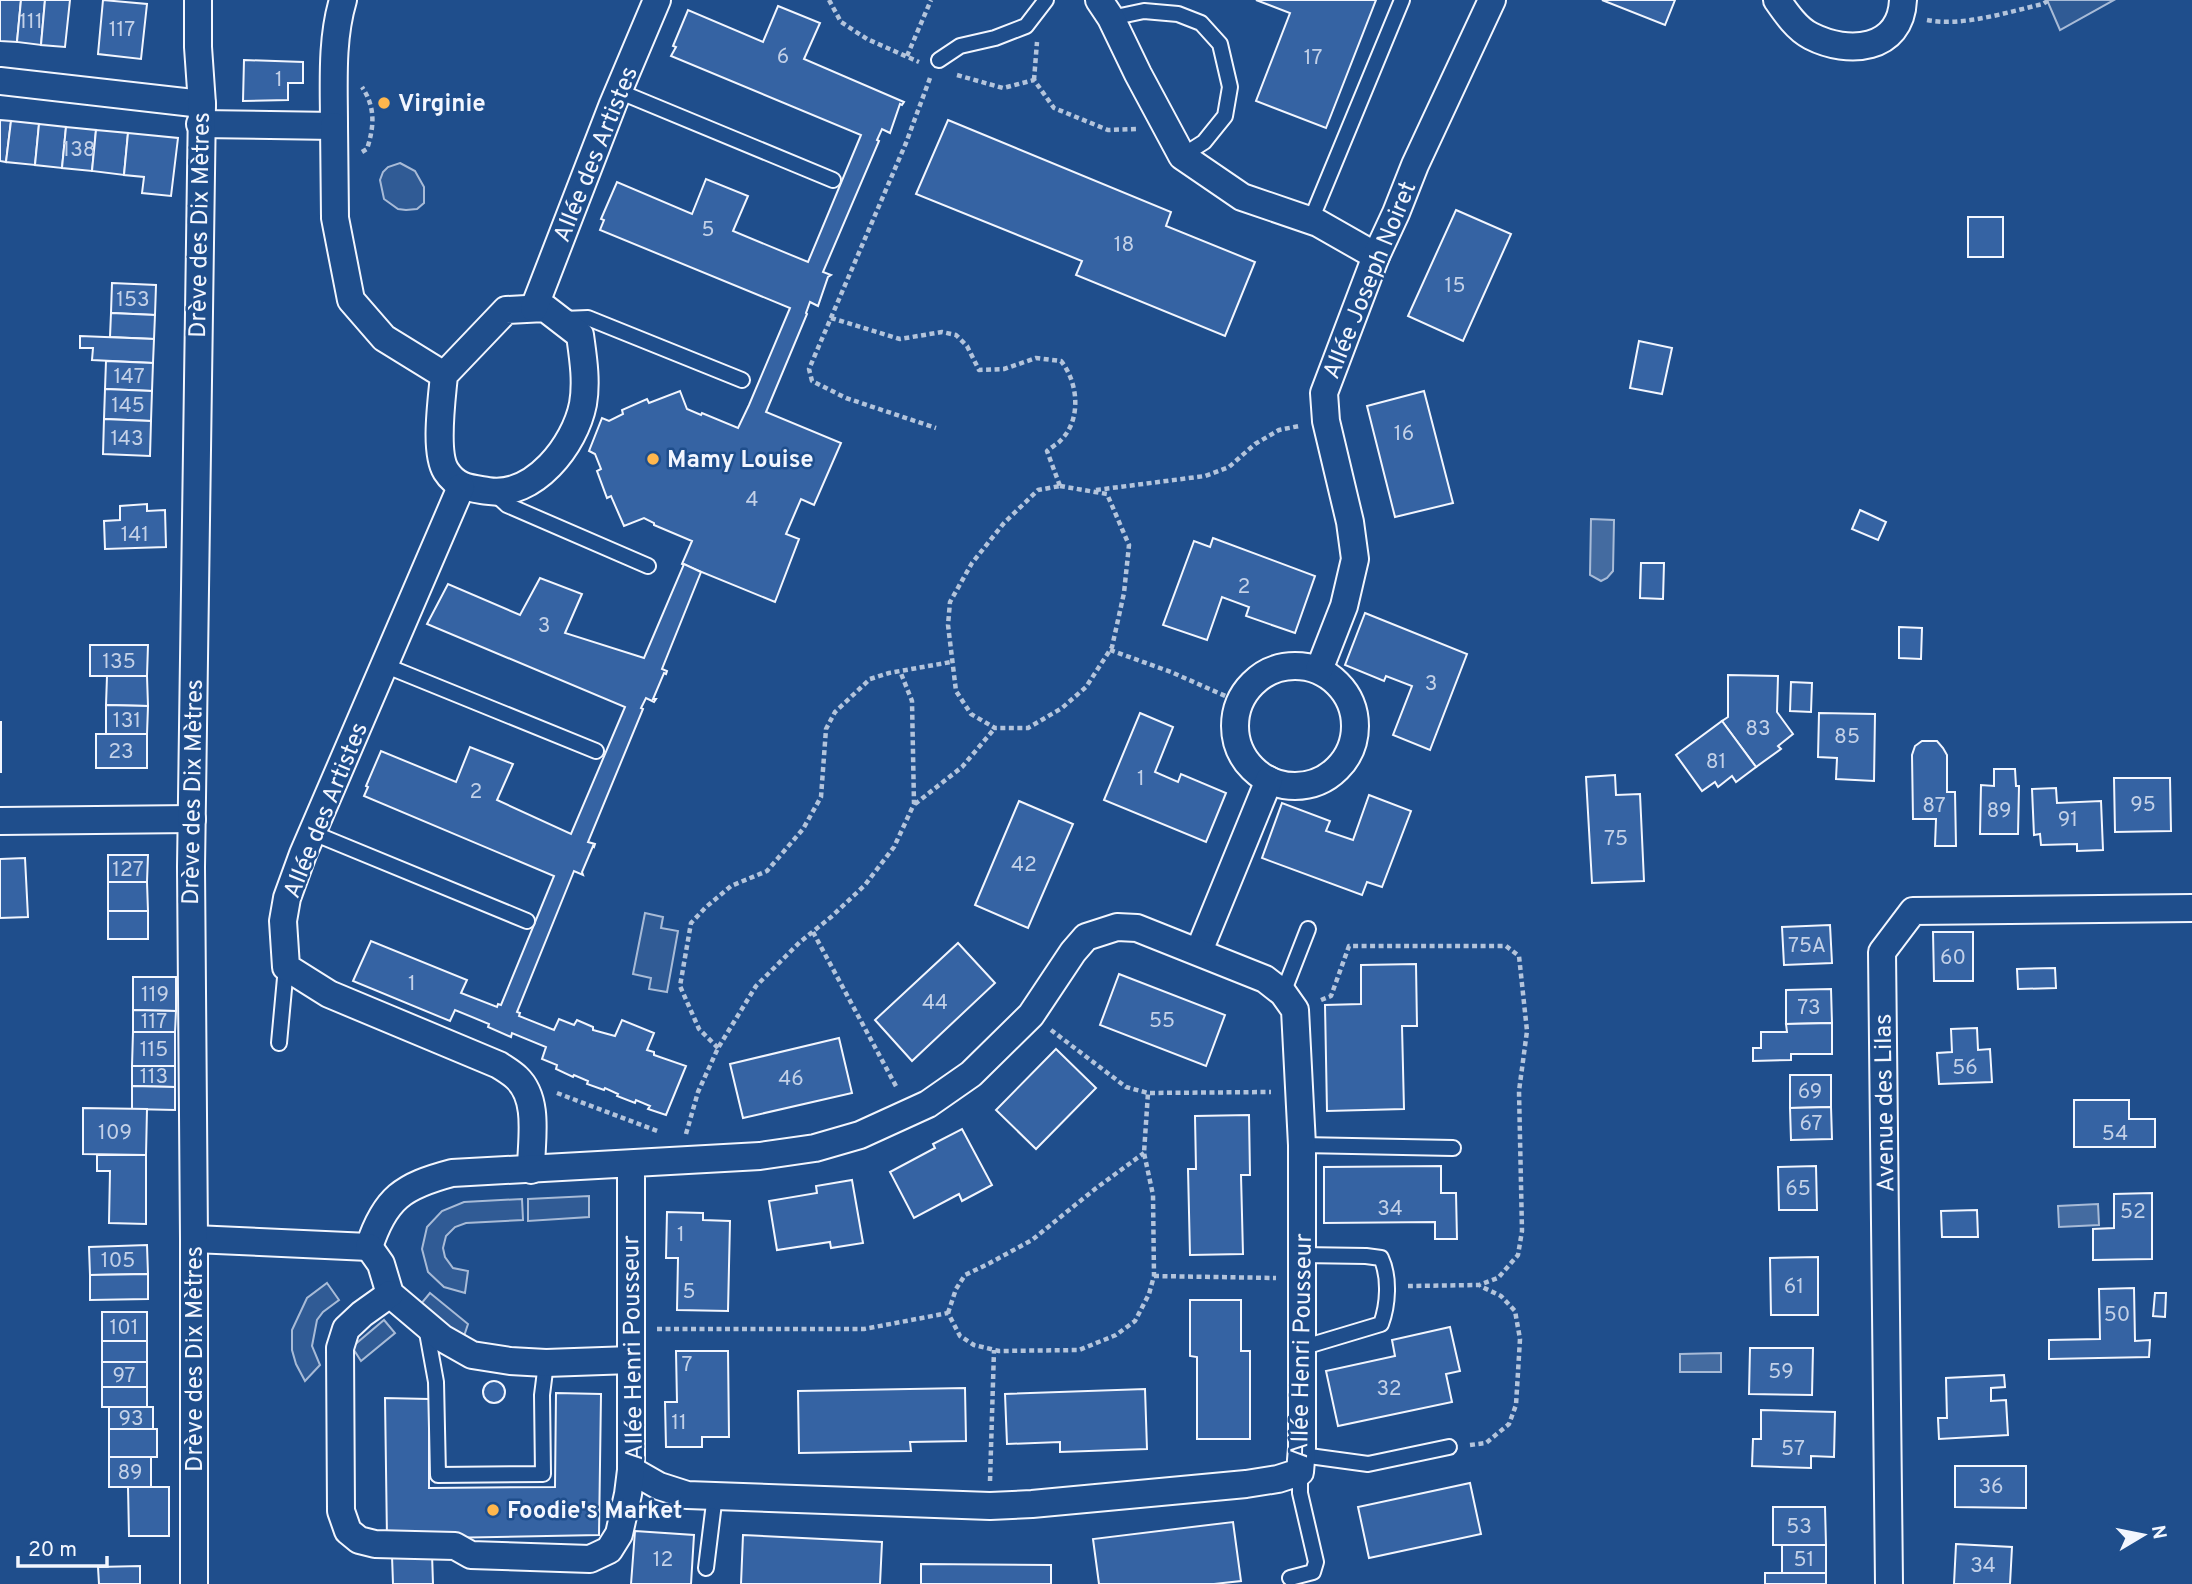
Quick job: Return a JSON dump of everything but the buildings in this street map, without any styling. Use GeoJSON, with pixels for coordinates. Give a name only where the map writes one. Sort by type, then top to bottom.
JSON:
{"type":"FeatureCollection","features":[{"type":"Feature","properties":{"kind":"street","name":"Drève des Dix Mètres"},"geometry":{"type":"LineString","coordinates":[[194,1584],[192,819],[201,114],[198,0]]}},
{"type":"Feature","properties":{"kind":"street"},"geometry":{"type":"LineString","coordinates":[[343,0],[337,20],[333,74],[335,218],[351,300],[384,338],[444,376]]}},
{"type":"Feature","properties":{"kind":"street","name":"Allée des Artistes"},"geometry":{"type":"LineString","coordinates":[[534,308],[618,91],[657,0]]}},
{"type":"Feature","properties":{"kind":"street","name":"Allée Joseph Noiret"},"geometry":{"type":"LineString","coordinates":[[1319,670],[1344,606],[1354,559],[1350,522],[1326,421],[1324,393],[1376,256],[1492,0]]}},
{"type":"Feature","properties":{"kind":"street"},"geometry":{"type":"LineString","coordinates":[[1777,0],[1787,15],[1810,36],[1856,48],[1887,38],[1902,8]]}},
{"type":"Feature","properties":{"kind":"street"},"geometry":{"type":"LineString","coordinates":[[1105,9],[1182,156],[1242,197],[1311,220],[1376,256]]}},
{"type":"Feature","properties":{"kind":"street"},"geometry":{"type":"LineString","coordinates":[[0,81],[201,114],[334,126]]}},
{"type":"Feature","properties":{"kind":"street"},"geometry":{"type":"LineString","coordinates":[[545,308],[559,319],[580,335],[585,369],[583,405],[565,449],[541,474],[520,487],[493,492],[461,487],[445,470],[439,435],[444,376],[506,310],[545,308]]}},
{"type":"Feature","properties":{"kind":"street","name":"Allée des Artistes"},"geometry":{"type":"LineString","coordinates":[[286,967],[283,921],[287,898],[303,854],[461,487]]}},
{"type":"Feature","properties":{"kind":"street"},"geometry":{"type":"LineString","coordinates":[[1288,665],[1319,670],[1339,684],[1352,705],[1356,730],[1350,754],[1335,773],[1313,785],[1289,788],[1269,780],[1243,760],[1234,732],[1239,702],[1258,677],[1288,665]]}},
{"type":"Feature","properties":{"kind":"street"},"geometry":{"type":"LineString","coordinates":[[1199,951],[1269,780]]}},
{"type":"Feature","properties":{"kind":"street"},"geometry":{"type":"LineString","coordinates":[[0,821],[192,819]]}},
{"type":"Feature","properties":{"kind":"street","name":"Avenue des Lilas"},"geometry":{"type":"LineString","coordinates":[[1889,1584],[1882,952],[1913,911],[2192,908]]}},
{"type":"Feature","properties":{"kind":"street"},"geometry":{"type":"LineString","coordinates":[[369,1247],[378,1222],[399,1195],[421,1182],[452,1173],[760,1156],[815,1148],[860,1135],[911,1113],[971,1074],[1031,1015],[1086,937],[1117,927],[1137,928],[1265,979],[1289,1002]]}},
{"type":"Feature","properties":{"kind":"street"},"geometry":{"type":"LineString","coordinates":[[286,967],[329,994],[499,1065],[516,1077],[525,1087],[531,1103],[531,1170]]}},
{"type":"Feature","properties":{"kind":"street","name":"Allée Henri Pousseur"},"geometry":{"type":"LineString","coordinates":[[631,1164],[631,1470],[659,1486],[687,1495],[990,1506],[1278,1479],[1301,1463],[1302,1145],[1289,1002]]}},
{"type":"Feature","properties":{"kind":"street"},"geometry":{"type":"LineString","coordinates":[[194,1239],[369,1247]]}},
{"type":"Feature","properties":{"kind":"street"},"geometry":{"type":"LineString","coordinates":[[369,1247],[381,1264],[390,1294],[442,1338],[472,1355],[510,1362],[631,1360]]}},
{"type":"Feature","properties":{"kind":"street"},"geometry":{"type":"LineString","coordinates":[[390,1294],[346,1329],[340,1348],[341,1511],[348,1531],[359,1540],[375,1544],[455,1546],[471,1555],[590,1559],[609,1550],[619,1534],[631,1470]]}},
{"type":"Feature","properties":{"kind":"lane"},"geometry":{"type":"LineString","coordinates":[[935,66],[960,46],[995,38],[1026,26],[1046,0]]}},
{"type":"Feature","properties":{"kind":"lane"},"geometry":{"type":"LineString","coordinates":[[1311,220],[1402,0]]}},
{"type":"Feature","properties":{"kind":"lane"},"geometry":{"type":"LineString","coordinates":[[1105,9],[1178,14],[1201,23],[1220,44],[1230,87],[1225,116],[1204,142],[1182,156]]}},
{"type":"Feature","properties":{"kind":"lane"},"geometry":{"type":"LineString","coordinates":[[618,91],[833,180]]}},
{"type":"Feature","properties":{"kind":"lane"},"geometry":{"type":"LineString","coordinates":[[559,319],[588,318],[742,380]]}},
{"type":"Feature","properties":{"kind":"lane"},"geometry":{"type":"LineString","coordinates":[[493,492],[507,505],[648,566]]}},
{"type":"Feature","properties":{"kind":"lane"},"geometry":{"type":"LineString","coordinates":[[384,665],[596,751]]}},
{"type":"Feature","properties":{"kind":"lane"},"geometry":{"type":"LineString","coordinates":[[313,833],[527,921]]}},
{"type":"Feature","properties":{"kind":"lane"},"geometry":{"type":"LineString","coordinates":[[1289,1002],[1308,929]]}},
{"type":"Feature","properties":{"kind":"lane"},"geometry":{"type":"LineString","coordinates":[[279,1043],[286,967]]}},
{"type":"Feature","properties":{"kind":"lane"},"geometry":{"type":"LineString","coordinates":[[1302,1145],[1453,1148]]}},
{"type":"Feature","properties":{"kind":"lane"},"geometry":{"type":"LineString","coordinates":[[1301,1348],[1381,1324],[1385,1314],[1387,1287],[1386,1268],[1381,1258],[1366,1256],[1302,1267]]}},
{"type":"Feature","properties":{"kind":"lane"},"geometry":{"type":"LineString","coordinates":[[426,1326],[436,1382],[438,1475],[543,1474],[542,1395],[546,1363]]}},
{"type":"Feature","properties":{"kind":"lane"},"geometry":{"type":"LineString","coordinates":[[1290,1578],[1313,1572],[1316,1562],[1300,1493],[1301,1463],[1368,1464],[1449,1447]]}},
{"type":"Feature","properties":{"kind":"lane"},"geometry":{"type":"LineString","coordinates":[[706,1569],[715,1495]]}},
{"type":"Feature","properties":{"kind":"path"},"geometry":{"type":"LineString","coordinates":[[829,0],[841,22],[867,39],[907,57],[1003,88],[1034,80],[1054,108],[1108,130],[1165,124]]}},
{"type":"Feature","properties":{"kind":"path"},"geometry":{"type":"LineString","coordinates":[[907,57],[931,0]]}},
{"type":"Feature","properties":{"kind":"path"},"geometry":{"type":"LineString","coordinates":[[1902,8],[1941,23],[1997,15],[2043,4],[2049,0]]}},
{"type":"Feature","properties":{"kind":"path"},"geometry":{"type":"LineString","coordinates":[[935,66],[906,143],[809,369],[812,381],[846,398],[936,428]]}},
{"type":"Feature","properties":{"kind":"path"},"geometry":{"type":"LineString","coordinates":[[831,318],[901,339],[942,332],[956,335],[967,346],[979,370],[1004,369],[1036,358],[1061,361],[1071,373],[1076,404],[1073,422],[1061,440],[1047,451],[1060,486]]}},
{"type":"Feature","properties":{"kind":"path"},"geometry":{"type":"LineString","coordinates":[[1091,491],[1205,476],[1229,467],[1255,444],[1279,430],[1326,421]]}},
{"type":"Feature","properties":{"kind":"path"},"geometry":{"type":"LineString","coordinates":[[1060,486],[1091,491],[1107,494],[1129,545],[1124,593],[1110,650],[1086,687],[1062,708],[1028,728],[995,728],[971,714],[956,691],[948,625],[950,602],[972,563],[1004,523],[1038,490],[1060,486]]}},
{"type":"Feature","properties":{"kind":"path"},"geometry":{"type":"LineString","coordinates":[[1110,650],[1171,672],[1239,702]]}},
{"type":"Feature","properties":{"kind":"path"},"geometry":{"type":"LineString","coordinates":[[718,1048],[699,1029],[680,986],[691,923],[706,906],[731,886],[767,871],[803,829],[821,797],[826,729],[835,712],[870,679],[951,662]]}},
{"type":"Feature","properties":{"kind":"path"},"geometry":{"type":"LineString","coordinates":[[900,671],[912,701],[915,804]]}},
{"type":"Feature","properties":{"kind":"path"},"geometry":{"type":"LineString","coordinates":[[684,1142],[698,1092],[718,1048],[757,986],[865,885],[894,848],[915,804],[962,767],[995,728]]}},
{"type":"Feature","properties":{"kind":"path"},"geometry":{"type":"LineString","coordinates":[[813,932],[911,1113]]}},
{"type":"Feature","properties":{"kind":"path"},"geometry":{"type":"LineString","coordinates":[[1289,1002],[1331,996],[1349,946],[1506,946],[1519,956],[1527,1031],[1519,1091],[1522,1231],[1518,1255],[1499,1278],[1479,1285],[1387,1287]]}},
{"type":"Feature","properties":{"kind":"path"},"geometry":{"type":"LineString","coordinates":[[1031,1015],[1126,1087],[1148,1093],[1299,1092]]}},
{"type":"Feature","properties":{"kind":"path"},"geometry":{"type":"LineString","coordinates":[[516,1077],[671,1137]]}},
{"type":"Feature","properties":{"kind":"path"},"geometry":{"type":"LineString","coordinates":[[1144,1153],[1032,1240],[965,1275],[956,1289],[948,1313],[960,1336],[974,1345],[994,1350],[1079,1349],[1116,1335],[1135,1321],[1150,1294],[1154,1276],[1153,1195],[1144,1153],[1148,1093]]}},
{"type":"Feature","properties":{"kind":"path"},"geometry":{"type":"LineString","coordinates":[[1154,1276],[1302,1267]]}},
{"type":"Feature","properties":{"kind":"path"},"geometry":{"type":"LineString","coordinates":[[1449,1447],[1486,1443],[1508,1424],[1516,1405],[1520,1339],[1515,1311],[1501,1296],[1479,1285]]}},
{"type":"Feature","properties":{"kind":"path"},"geometry":{"type":"LineString","coordinates":[[631,1329],[864,1329],[948,1313]]}},
{"type":"Feature","properties":{"kind":"path"},"geometry":{"type":"LineString","coordinates":[[990,1506],[994,1350]]}},
{"type":"Feature","properties":{"kind":"shaded area"},"geometry":{"type":"Polygon","coordinates":[[[2047,0],[2114,0],[2060,30],[2047,0]]]}},
{"type":"Feature","properties":{"kind":"shaded area"},"geometry":{"type":"Polygon","coordinates":[[[400,163],[415,171],[424,187],[424,203],[417,209],[398,209],[384,199],[380,180],[383,172],[400,163]]]}},
{"type":"Feature","properties":{"kind":"shaded area"},"geometry":{"type":"Polygon","coordinates":[[[1591,519],[1614,520],[1613,571],[1601,581],[1590,575],[1591,519]]]}},
{"type":"Feature","properties":{"kind":"shaded area"},"geometry":{"type":"Polygon","coordinates":[[[645,913],[663,917],[661,928],[678,931],[667,992],[649,989],[651,978],[633,974],[645,913]]]}},
{"type":"Feature","properties":{"kind":"shaded area"},"geometry":{"type":"Polygon","coordinates":[[[589,1196],[589,1217],[528,1221],[528,1199],[589,1196]]]}},
{"type":"Feature","properties":{"kind":"shaded area"},"geometry":{"type":"Polygon","coordinates":[[[522,1199],[523,1220],[466,1223],[455,1227],[446,1236],[443,1248],[445,1257],[453,1268],[468,1271],[465,1293],[444,1287],[428,1272],[422,1249],[427,1227],[442,1211],[464,1202],[522,1199]]]}},
{"type":"Feature","properties":{"kind":"shaded area"},"geometry":{"type":"Polygon","coordinates":[[[2098,1204],[2099,1225],[2059,1227],[2058,1206],[2098,1204]]]}},
{"type":"Feature","properties":{"kind":"shaded area"},"geometry":{"type":"Polygon","coordinates":[[[327,1283],[339,1300],[317,1320],[312,1346],[320,1365],[305,1381],[292,1350],[292,1330],[307,1298],[327,1283]]]}},
{"type":"Feature","properties":{"kind":"shaded area"},"geometry":{"type":"Polygon","coordinates":[[[430,1293],[468,1324],[464,1336],[420,1305],[430,1293]]]}},
{"type":"Feature","properties":{"kind":"shaded area"},"geometry":{"type":"Polygon","coordinates":[[[384,1320],[395,1333],[361,1361],[352,1347],[384,1320]]]}},
{"type":"Feature","properties":{"kind":"shaded area"},"geometry":{"type":"Polygon","coordinates":[[[1721,1353],[1721,1372],[1680,1372],[1680,1354],[1721,1353]]]}},
{"type":"Feature","properties":{"kind":"place","name":"Virginie"},"geometry":{"type":"Point","coordinates":[384,103]}},
{"type":"Feature","properties":{"kind":"place","name":"Mamy Louise"},"geometry":{"type":"Point","coordinates":[653,459]}},
{"type":"Feature","properties":{"kind":"place","name":"Foodie's Market"},"geometry":{"type":"Point","coordinates":[493,1510]}}]}
